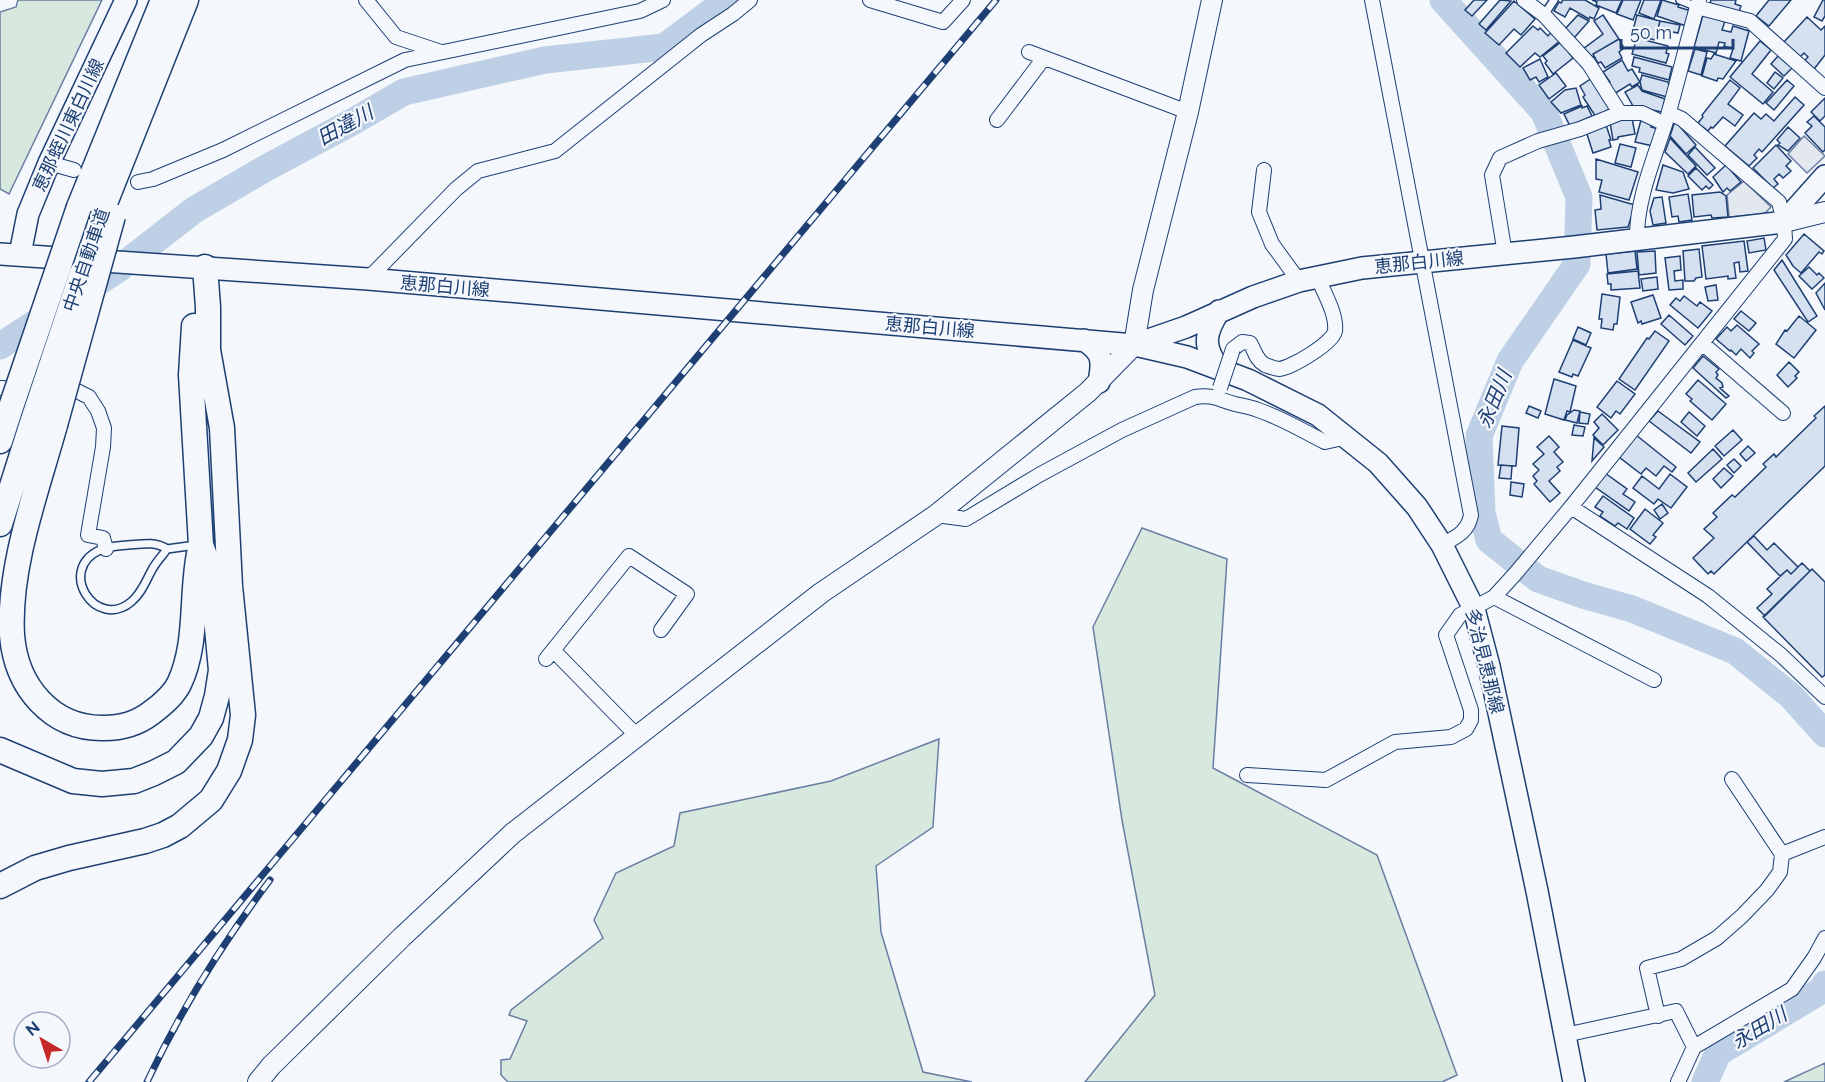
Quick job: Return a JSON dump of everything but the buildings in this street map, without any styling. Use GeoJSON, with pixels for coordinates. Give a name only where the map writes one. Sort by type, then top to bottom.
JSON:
{"type":"FeatureCollection","features":[{"type":"Feature","properties":{"kind":"highway","name":"中央自動車道"},"geometry":{"type":"LineString","coordinates":[[0,441],[9,413],[98,212],[163,0]]}},
{"type":"Feature","properties":{"kind":"highway"},"geometry":{"type":"LineString","coordinates":[[186,0],[98,212],[44,423],[14,586],[12,635],[19,669],[26,683],[51,712],[71,724],[111,728],[147,717],[166,701],[179,684],[188,656],[194,614],[196,568],[201,545],[190,375],[195,307],[205,267]]}},
{"type":"Feature","properties":{"kind":"highway"},"geometry":{"type":"LineString","coordinates":[[0,886],[35,868],[145,841],[180,826],[211,800],[229,771],[240,740],[243,715],[230,586],[222,428],[208,350],[205,267]]}},
{"type":"Feature","properties":{"kind":"highway"},"geometry":{"type":"LineString","coordinates":[[0,524],[44,423]]}},
{"type":"Feature","properties":{"kind":"highway"},"geometry":{"type":"LineString","coordinates":[[0,750],[73,781],[102,784],[134,781],[154,774],[176,762],[190,749],[201,736],[211,717],[221,670],[212,574],[201,545]]}},
{"type":"Feature","properties":{"kind":"highway"},"geometry":{"type":"LineString","coordinates":[[0,767],[65,793],[118,799],[139,796],[165,785],[206,756],[226,724],[240,691]]}},
{"type":"Feature","properties":{"kind":"main road","name":"恵那蛭川東白川線"},"geometry":{"type":"LineString","coordinates":[[10,254],[49,163],[126,0]]}},
{"type":"Feature","properties":{"kind":"main road"},"geometry":{"type":"LineString","coordinates":[[1784,222],[1825,176]]}},
{"type":"Feature","properties":{"kind":"main road","name":"恵那白川線"},"geometry":{"type":"LineString","coordinates":[[10,254],[368,279],[1134,345],[1308,280],[1362,267],[1574,248],[1784,222]]}},
{"type":"Feature","properties":{"kind":"main road"},"geometry":{"type":"LineString","coordinates":[[1219,312],[1211,324],[1207,344],[1219,385]]}},
{"type":"Feature","properties":{"kind":"main road"},"geometry":{"type":"LineString","coordinates":[[1084,340],[1100,354],[1103,364],[1099,382]]}},
{"type":"Feature","properties":{"kind":"main road","name":"多治見恵那線"},"geometry":{"type":"LineString","coordinates":[[1134,345],[1187,357],[1219,385],[1278,393],[1308,409],[1378,463],[1417,507],[1442,545],[1474,609],[1489,666],[1574,1082]]}},
{"type":"Feature","properties":{"kind":"street"},"geometry":{"type":"LineString","coordinates":[[366,0],[396,37],[443,52]]}},
{"type":"Feature","properties":{"kind":"street"},"geometry":{"type":"LineString","coordinates":[[138,182],[223,150],[405,60],[663,0]]}},
{"type":"Feature","properties":{"kind":"street"},"geometry":{"type":"LineString","coordinates":[[368,279],[456,189],[478,171],[555,151],[701,35],[750,0]]}},
{"type":"Feature","properties":{"kind":"street"},"geometry":{"type":"LineString","coordinates":[[870,0],[943,22],[963,0]]}},
{"type":"Feature","properties":{"kind":"street"},"geometry":{"type":"LineString","coordinates":[[258,1082],[271,1066],[402,937],[513,833],[821,593],[936,515],[1099,382],[1134,345],[1143,290],[1188,112],[1212,0]]}},
{"type":"Feature","properties":{"kind":"street"},"geometry":{"type":"LineString","coordinates":[[1372,0],[1471,515],[1469,524],[1462,532],[1442,545]]}},
{"type":"Feature","properties":{"kind":"street"},"geometry":{"type":"LineString","coordinates":[[1524,0],[1544,15],[1589,64],[1620,113]]}},
{"type":"Feature","properties":{"kind":"street"},"geometry":{"type":"LineString","coordinates":[[1638,240],[1637,228],[1641,201],[1667,118],[1698,3],[1750,21],[1825,88]]}},
{"type":"Feature","properties":{"kind":"street"},"geometry":{"type":"LineString","coordinates":[[1029,52],[1188,112]]}},
{"type":"Feature","properties":{"kind":"street"},"geometry":{"type":"LineString","coordinates":[[998,120],[1044,58]]}},
{"type":"Feature","properties":{"kind":"street"},"geometry":{"type":"LineString","coordinates":[[1247,775],[1326,780],[1395,742],[1451,736],[1467,729],[1471,720],[1471,710],[1446,635],[1460,615],[1494,597],[1571,507],[1785,239],[1784,222],[1779,202],[1682,119],[1642,113],[1620,113],[1580,129],[1538,141],[1500,158],[1492,175],[1505,254]]}},
{"type":"Feature","properties":{"kind":"street"},"geometry":{"type":"LineString","coordinates":[[49,163],[74,170]]}},
{"type":"Feature","properties":{"kind":"street"},"geometry":{"type":"LineString","coordinates":[[936,515],[966,519],[1122,430],[1195,397],[1206,395],[1219,385],[1233,349],[1242,342],[1250,343],[1257,359],[1279,369],[1307,357],[1335,334],[1335,326],[1308,280],[1272,244],[1259,212],[1264,170]]}},
{"type":"Feature","properties":{"kind":"street"},"geometry":{"type":"LineString","coordinates":[[1784,222],[1825,212]]}},
{"type":"Feature","properties":{"kind":"street"},"geometry":{"type":"LineString","coordinates":[[1702,343],[1783,413]]}},
{"type":"Feature","properties":{"kind":"street"},"geometry":{"type":"LineString","coordinates":[[0,388],[75,390],[89,397],[99,411],[104,428],[103,447],[88,535],[103,538],[106,549]]}},
{"type":"Feature","properties":{"kind":"street"},"geometry":{"type":"LineString","coordinates":[[1571,507],[1708,596],[1781,655],[1825,697]]}},
{"type":"Feature","properties":{"kind":"street"},"geometry":{"type":"LineString","coordinates":[[637,736],[549,655],[629,556],[687,594],[661,630]]}},
{"type":"Feature","properties":{"kind":"street"},"geometry":{"type":"LineString","coordinates":[[1494,597],[1654,680]]}},
{"type":"Feature","properties":{"kind":"street"},"geometry":{"type":"LineString","coordinates":[[1658,1016],[1647,968],[1681,959],[1717,938],[1767,890],[1780,872],[1782,854],[1732,779]]}},
{"type":"Feature","properties":{"kind":"street"},"geometry":{"type":"LineString","coordinates":[[1782,854],[1825,837]]}},
{"type":"Feature","properties":{"kind":"street"},"geometry":{"type":"LineString","coordinates":[[1678,1082],[1694,1047],[1792,989],[1825,938]]}},
{"type":"Feature","properties":{"kind":"street"},"geometry":{"type":"LineString","coordinates":[[1565,1035],[1676,1011],[1694,1047]]}},
{"type":"Feature","properties":{"kind":"lane"},"geometry":{"type":"LineString","coordinates":[[1544,15],[1554,0]]}},
{"type":"Feature","properties":{"kind":"lane"},"geometry":{"type":"LineString","coordinates":[[1680,0],[1698,3]]}},
{"type":"Feature","properties":{"kind":"lane"},"geometry":{"type":"LineString","coordinates":[[167,549],[134,600],[124,607],[113,610],[91,602],[84,593],[81,583],[82,571],[88,560],[99,551],[150,543],[167,549],[201,545]]}},
{"type":"Feature","properties":{"kind":"shaded area"},"geometry":{"type":"Polygon","coordinates":[[[18,0],[102,0],[9,194],[0,189],[0,12],[16,7],[18,0]]]}},
{"type":"Feature","properties":{"kind":"shaded area"},"geometry":{"type":"Polygon","coordinates":[[[1804,136],[1825,156],[1807,173],[1788,154],[1804,136]]]}},
{"type":"Feature","properties":{"kind":"shaded area"},"geometry":{"type":"Polygon","coordinates":[[[1744,181],[1771,207],[1764,214],[1729,217],[1727,195],[1744,181]]]}},
{"type":"Feature","properties":{"kind":"shaded area"},"geometry":{"type":"Polygon","coordinates":[[[1142,528],[1227,559],[1213,768],[1377,855],[1457,1075],[1442,1082],[1085,1082],[1155,995],[1122,820],[1093,627],[1142,528]]]}},
{"type":"Feature","properties":{"kind":"shaded area"},"geometry":{"type":"Polygon","coordinates":[[[939,739],[933,827],[876,866],[881,932],[923,1072],[972,1082],[508,1082],[501,1075],[501,1060],[510,1059],[527,1021],[509,1015],[511,1010],[603,938],[594,920],[616,873],[674,846],[680,813],[831,781],[939,739]]]}},
{"type":"Feature","properties":{"kind":"shaded area"},"geometry":{"type":"Polygon","coordinates":[[[1825,1063],[1825,1082],[1784,1082],[1825,1063]]]}},
{"type":"Feature","properties":{"kind":"waterway","name":"田違川"},"geometry":{"type":"LineString","coordinates":[[0,346],[117,270],[194,210],[404,92],[545,60],[664,47],[727,0]]}},
{"type":"Feature","properties":{"kind":"waterway","name":"永田川"},"geometry":{"type":"LineString","coordinates":[[1443,0],[1544,112],[1579,197],[1577,264],[1510,361],[1479,436],[1482,513],[1489,540],[1538,579],[1632,609],[1735,651],[1791,696],[1825,734]]}},
{"type":"Feature","properties":{"kind":"waterway","name":"永田川"},"geometry":{"type":"LineString","coordinates":[[1705,1082],[1718,1053],[1822,990],[1825,984]]}},
{"type":"Feature","properties":{"kind":"railway"},"geometry":{"type":"LineString","coordinates":[[89,1082],[996,0]]}},
{"type":"Feature","properties":{"kind":"railway"},"geometry":{"type":"LineString","coordinates":[[147,1082],[203,978],[235,928],[270,880]]}}]}
